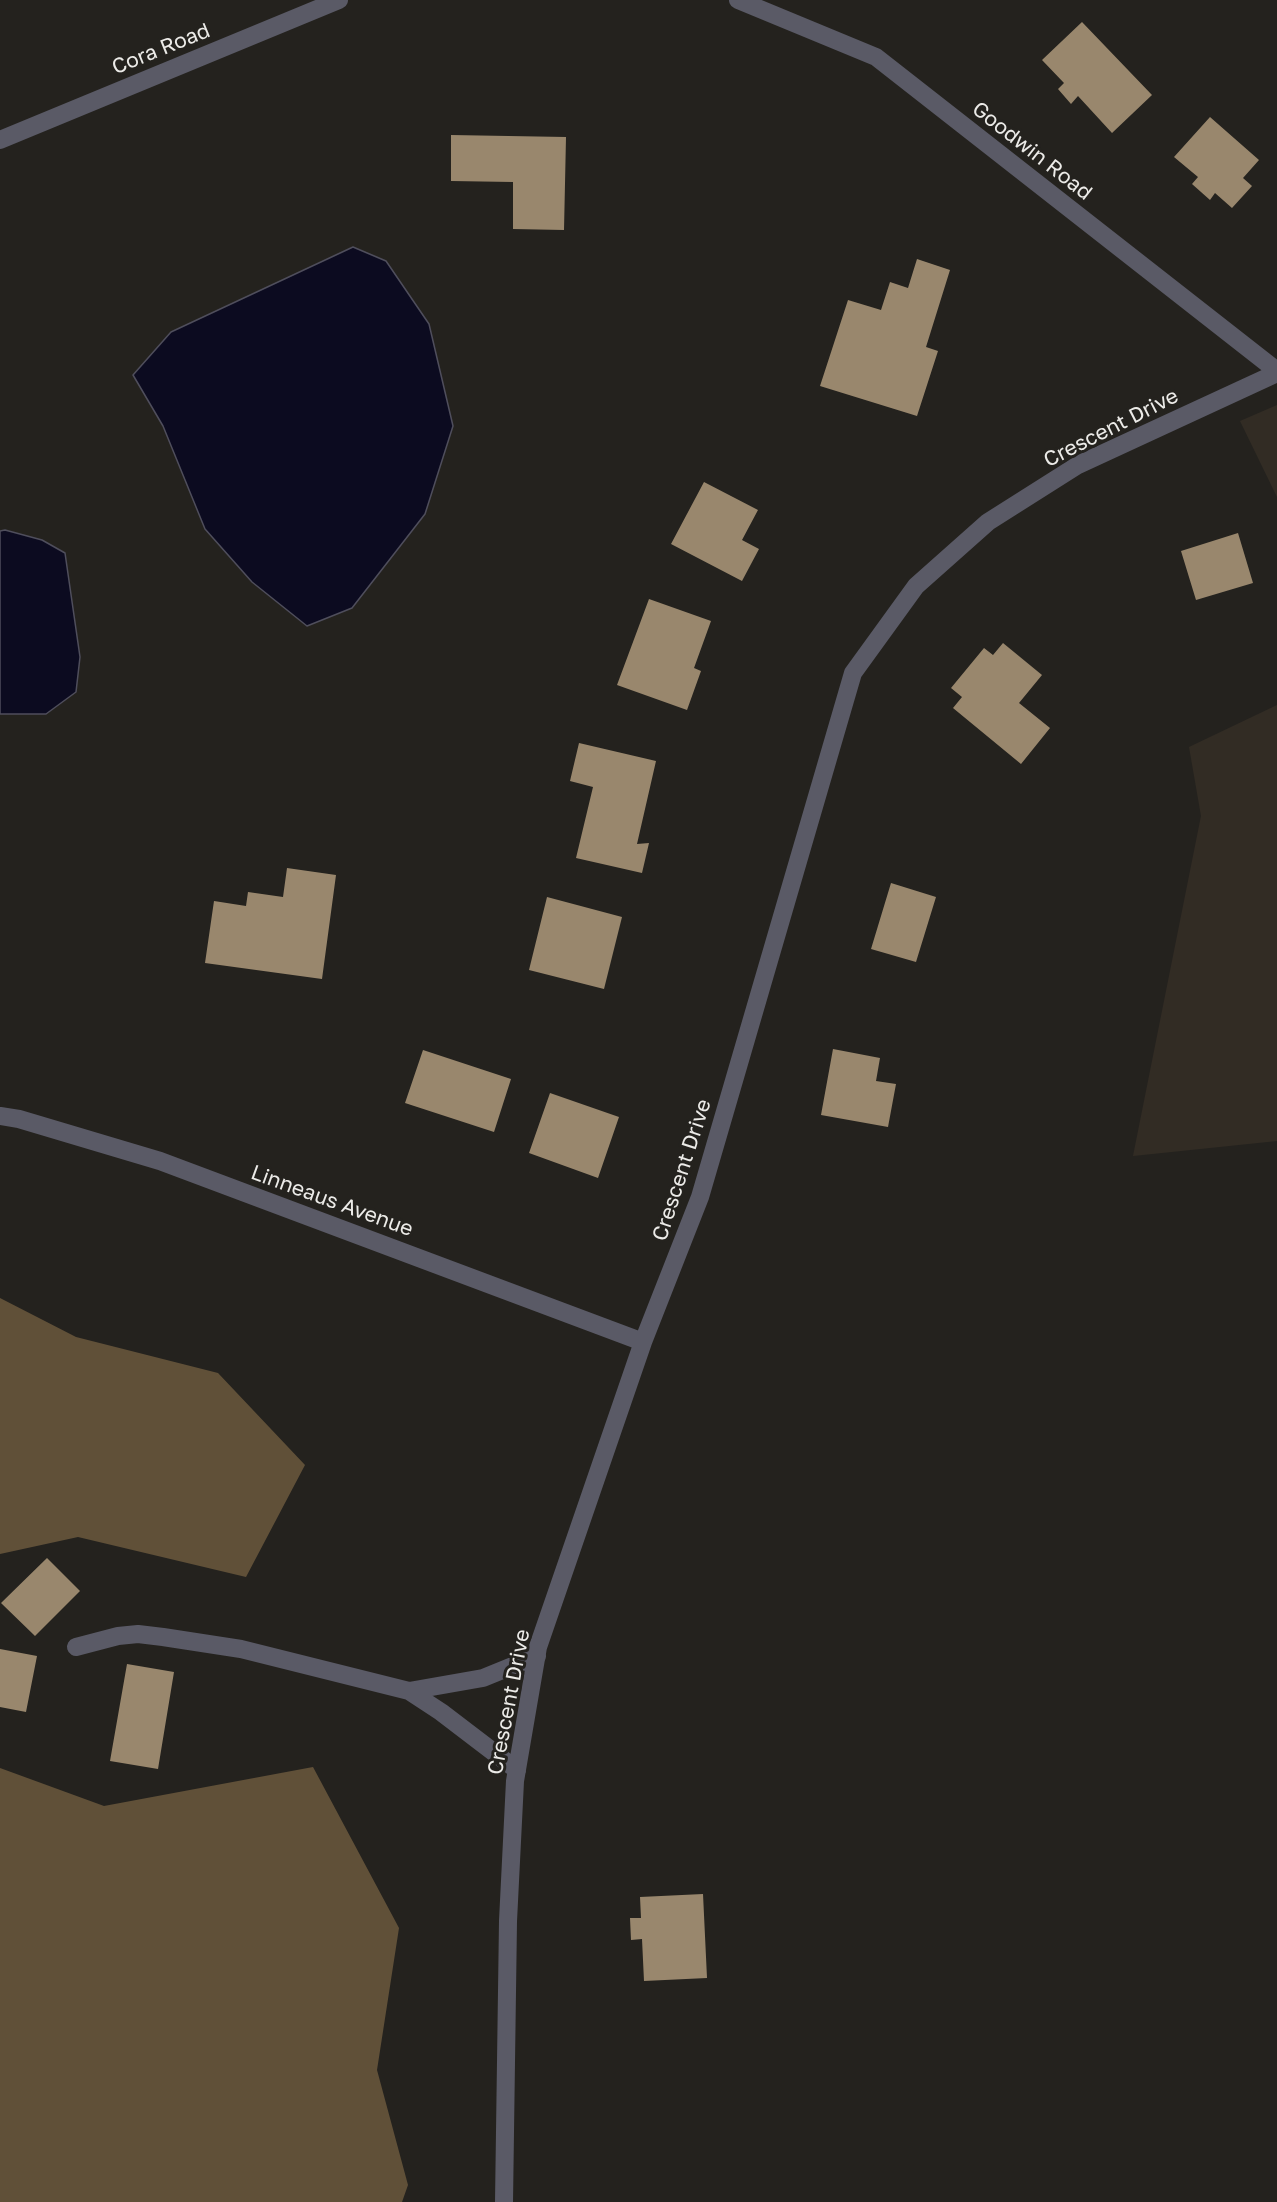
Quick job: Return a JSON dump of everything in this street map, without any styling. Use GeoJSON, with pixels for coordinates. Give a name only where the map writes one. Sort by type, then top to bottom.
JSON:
{"type":"FeatureCollection","features":[{"type":"Feature","properties":{"kind":"street","name":"Cora Road"},"geometry":{"type":"LineString","coordinates":[[0,140],[339,0]]}},
{"type":"Feature","properties":{"kind":"street","name":"Goodwin Road"},"geometry":{"type":"LineString","coordinates":[[738,0],[876,57],[1277,372]]}},
{"type":"Feature","properties":{"kind":"street","name":"Crescent Drive"},"geometry":{"type":"LineString","coordinates":[[504,2202],[508,1921],[517,1770],[537,1656],[643,1342],[700,1197],[853,673],[916,586],[988,522],[1078,465],[1277,372]]}},
{"type":"Feature","properties":{"kind":"street","name":"Linneaus Avenue"},"geometry":{"type":"LineString","coordinates":[[0,1116],[19,1119],[160,1161],[643,1342]]}},
{"type":"Feature","properties":{"kind":"street"},"geometry":{"type":"LineString","coordinates":[[76,1647],[118,1636],[138,1634],[163,1637],[241,1650],[409,1691],[441,1712],[517,1770]]}},
{"type":"Feature","properties":{"kind":"street"},"geometry":{"type":"LineString","coordinates":[[409,1691],[483,1678],[537,1656]]}},
{"type":"Feature","properties":{"kind":"shaded area"},"geometry":{"type":"Polygon","coordinates":[[[1277,405],[1277,497],[1240,421],[1277,405]]]}},
{"type":"Feature","properties":{"kind":"shaded area"},"geometry":{"type":"Polygon","coordinates":[[[1277,705],[1277,1141],[1133,1156],[1201,816],[1189,747],[1277,705]]]}},
{"type":"Feature","properties":{"kind":"shaded area"},"geometry":{"type":"Polygon","coordinates":[[[0,1298],[76,1337],[218,1373],[305,1465],[246,1577],[78,1537],[0,1554],[0,1298]]]}},
{"type":"Feature","properties":{"kind":"shaded area"},"geometry":{"type":"Polygon","coordinates":[[[313,1767],[399,1928],[377,2070],[408,2185],[402,2202],[0,2202],[0,1768],[104,1806],[313,1767]]]}},
{"type":"Feature","properties":{"kind":"water"},"geometry":{"type":"Polygon","coordinates":[[[353,247],[386,261],[429,324],[453,426],[425,514],[352,608],[307,626],[252,582],[205,529],[163,426],[133,375],[171,332],[353,247]]]}},
{"type":"Feature","properties":{"kind":"water"},"geometry":{"type":"Polygon","coordinates":[[[5,530],[42,540],[65,553],[80,657],[76,692],[46,714],[0,714],[0,531],[5,530]]]}},
{"type":"Feature","properties":{"kind":"building"},"geometry":{"type":"Polygon","coordinates":[[[1082,22],[1152,95],[1112,133],[1078,96],[1071,104],[1058,89],[1064,83],[1042,60],[1082,22]]]}},
{"type":"Feature","properties":{"kind":"building"},"geometry":{"type":"Polygon","coordinates":[[[1210,117],[1259,160],[1243,178],[1252,186],[1232,208],[1215,193],[1210,200],[1192,184],[1198,177],[1174,157],[1210,117]]]}},
{"type":"Feature","properties":{"kind":"building"},"geometry":{"type":"Polygon","coordinates":[[[451,135],[566,137],[564,230],[513,229],[513,182],[451,181],[451,135]]]}},
{"type":"Feature","properties":{"kind":"building"},"geometry":{"type":"Polygon","coordinates":[[[917,259],[950,270],[926,347],[938,351],[917,416],[820,386],[848,300],[881,310],[890,282],[908,288],[917,259]]]}},
{"type":"Feature","properties":{"kind":"building"},"geometry":{"type":"Polygon","coordinates":[[[704,482],[758,510],[742,540],[759,549],[742,581],[671,544],[704,482]]]}},
{"type":"Feature","properties":{"kind":"building"},"geometry":{"type":"Polygon","coordinates":[[[1238,533],[1253,583],[1196,600],[1181,551],[1238,533]]]}},
{"type":"Feature","properties":{"kind":"building"},"geometry":{"type":"Polygon","coordinates":[[[649,599],[711,621],[694,668],[701,671],[687,710],[617,685],[649,599]]]}},
{"type":"Feature","properties":{"kind":"building"},"geometry":{"type":"Polygon","coordinates":[[[1003,643],[1042,675],[1019,703],[1050,728],[1021,764],[953,708],[962,697],[951,688],[984,648],[993,655],[1003,643]]]}},
{"type":"Feature","properties":{"kind":"building"},"geometry":{"type":"Polygon","coordinates":[[[579,743],[656,761],[637,844],[649,843],[642,873],[576,858],[593,787],[570,781],[579,743]]]}},
{"type":"Feature","properties":{"kind":"building"},"geometry":{"type":"Polygon","coordinates":[[[287,868],[336,875],[322,979],[205,963],[214,901],[246,906],[248,892],[283,897],[287,868]]]}},
{"type":"Feature","properties":{"kind":"building"},"geometry":{"type":"Polygon","coordinates":[[[891,883],[936,897],[916,962],[871,949],[891,883]]]}},
{"type":"Feature","properties":{"kind":"building"},"geometry":{"type":"Polygon","coordinates":[[[547,897],[622,917],[604,989],[529,970],[547,897]]]}},
{"type":"Feature","properties":{"kind":"building"},"geometry":{"type":"Polygon","coordinates":[[[833,1049],[880,1058],[876,1081],[896,1084],[888,1127],[821,1115],[833,1049]]]}},
{"type":"Feature","properties":{"kind":"building"},"geometry":{"type":"Polygon","coordinates":[[[423,1050],[511,1079],[494,1132],[405,1103],[423,1050]]]}},
{"type":"Feature","properties":{"kind":"building"},"geometry":{"type":"Polygon","coordinates":[[[550,1093],[619,1117],[598,1178],[529,1153],[550,1093]]]}},
{"type":"Feature","properties":{"kind":"building"},"geometry":{"type":"Polygon","coordinates":[[[47,1558],[80,1591],[35,1636],[1,1603],[47,1558]]]}},
{"type":"Feature","properties":{"kind":"building"},"geometry":{"type":"Polygon","coordinates":[[[0,1649],[37,1656],[26,1712],[0,1707],[0,1649]]]}},
{"type":"Feature","properties":{"kind":"building"},"geometry":{"type":"Polygon","coordinates":[[[127,1664],[174,1672],[158,1769],[110,1761],[127,1664]]]}},
{"type":"Feature","properties":{"kind":"building"},"geometry":{"type":"Polygon","coordinates":[[[703,1894],[707,1978],[644,1981],[642,1939],[631,1940],[630,1918],[641,1918],[640,1897],[703,1894]]]}}]}
